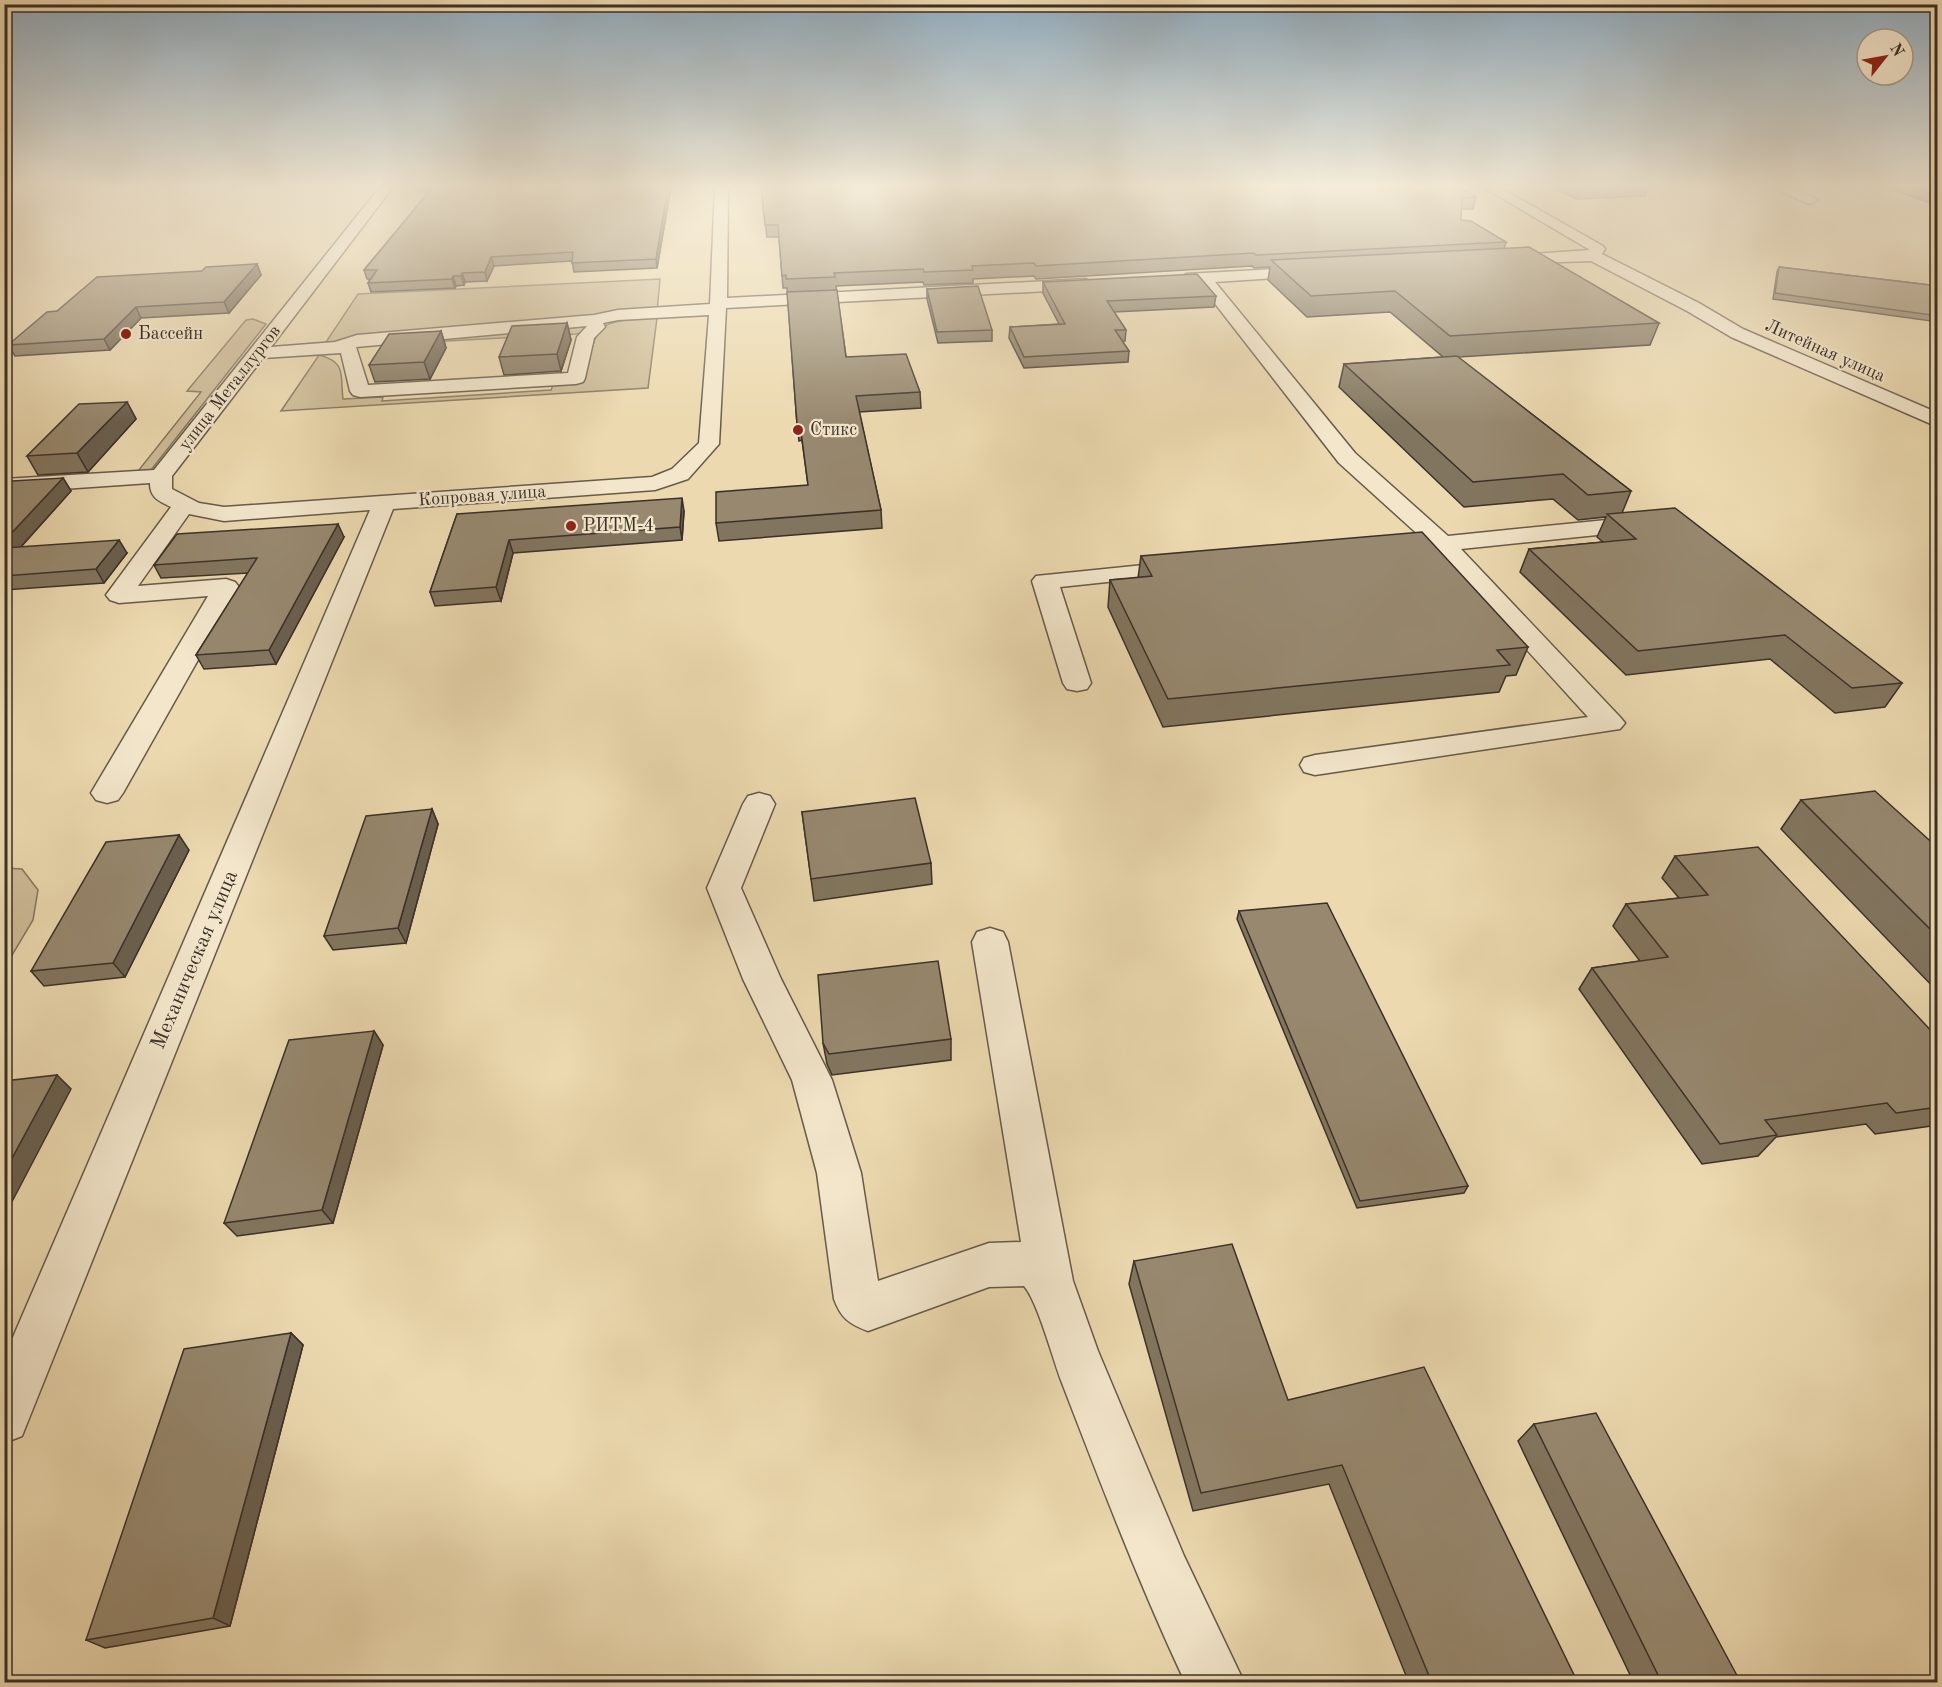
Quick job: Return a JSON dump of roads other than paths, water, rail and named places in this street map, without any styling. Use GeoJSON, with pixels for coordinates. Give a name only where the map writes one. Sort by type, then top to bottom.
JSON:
{"type":"FeatureCollection","features":[{"type":"Feature","properties":{"kind":"street","name":"улица Металлургов"},"geometry":{"type":"LineString","coordinates":[[161,476],[325,266]]}},
{"type":"Feature","properties":{"kind":"street","name":"Копровая улица"},"geometry":{"type":"LineString","coordinates":[[161,476],[161,492],[183,507],[201,512],[224,514],[655,483],[680,474],[709,444],[719,266]]}},
{"type":"Feature","properties":{"kind":"street","name":"Литейная улица"},"geometry":{"type":"LineString","coordinates":[[1613,266],[1693,307],[1737,333],[1938,421]]}},
{"type":"Feature","properties":{"kind":"street"},"geometry":{"type":"LineString","coordinates":[[1167,279],[1333,270]]}},
{"type":"Feature","properties":{"kind":"street"},"geometry":{"type":"LineString","coordinates":[[1203,278],[1347,458],[1443,544],[1610,723],[1315,765]]}},
{"type":"Feature","properties":{"kind":"street"},"geometry":{"type":"LineString","coordinates":[[257,353],[344,349],[590,328],[618,315],[718,306],[1108,283]]}},
{"type":"Feature","properties":{"kind":"street"},"geometry":{"type":"LineString","coordinates":[[344,349],[360,391],[576,378],[590,328]]}},
{"type":"Feature","properties":{"kind":"street"},"geometry":{"type":"LineString","coordinates":[[4,486],[161,476]]}},
{"type":"Feature","properties":{"kind":"street","name":"Механическая улица"},"geometry":{"type":"LineString","coordinates":[[4,1418],[384,503]]}},
{"type":"Feature","properties":{"kind":"street"},"geometry":{"type":"LineString","coordinates":[[106,793],[226,587],[119,595],[183,507]]}},
{"type":"Feature","properties":{"kind":"street"},"geometry":{"type":"LineString","coordinates":[[1408,547],[1669,521]]}},
{"type":"Feature","properties":{"kind":"street"},"geometry":{"type":"LineString","coordinates":[[1077,683],[1045,581],[1209,566]]}},
{"type":"Feature","properties":{"kind":"street"},"geometry":{"type":"LineString","coordinates":[[759,804],[724,888],[762,979],[812,1080],[839,1173],[857,1299],[868,1308],[989,1266],[1034,1264],[1050,1281]]}},
{"type":"Feature","properties":{"kind":"street"},"geometry":{"type":"LineString","coordinates":[[990,942],[1050,1281],[1074,1352],[1164,1576],[1215,1683]]}},
{"type":"Feature","properties":{"kind":"place","name":"Бассейн"},"geometry":{"type":"Point","coordinates":[126,334]}},
{"type":"Feature","properties":{"kind":"place","name":"Стикс"},"geometry":{"type":"Point","coordinates":[798,430]}},
{"type":"Feature","properties":{"kind":"place","name":"РИТМ-4"},"geometry":{"type":"Point","coordinates":[571,526]}}]}
